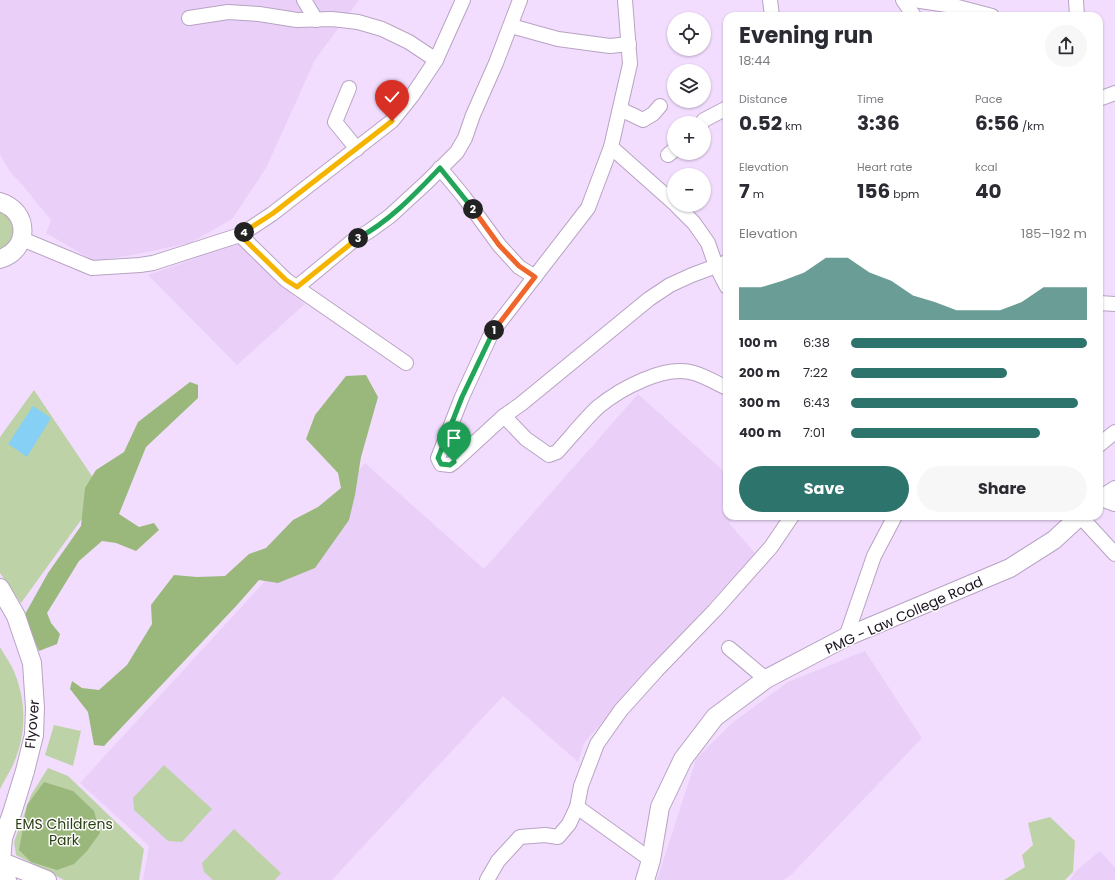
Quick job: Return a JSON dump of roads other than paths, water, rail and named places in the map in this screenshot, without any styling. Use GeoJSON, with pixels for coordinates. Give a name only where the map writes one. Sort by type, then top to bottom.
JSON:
{"type":"FeatureCollection","features":[{"type":"Feature","properties":{"kind":"main road"},"geometry":{"type":"LineString","coordinates":[[0,202],[12,208],[18,214],[22,222],[23,231],[22,240],[14,252],[0,259]]}},
{"type":"Feature","properties":{"kind":"main road","name":"PMG - Law College Road"},"geometry":{"type":"LineString","coordinates":[[645,880],[651,860],[660,807],[683,759],[715,717],[766,679],[846,637],[1010,568],[1054,540],[1076,520]]}},
{"type":"Feature","properties":{"kind":"main road","name":"Flyover"},"geometry":{"type":"LineString","coordinates":[[0,588],[16,616],[32,663],[35,708],[34,735],[25,771],[3,838],[0,867]]}},
{"type":"Feature","properties":{"kind":"main road"},"geometry":{"type":"LineString","coordinates":[[0,867],[7,880]]}},
{"type":"Feature","properties":{"kind":"main road"},"geometry":{"type":"LineString","coordinates":[[0,867],[47,880]]}},
{"type":"Feature","properties":{"kind":"street"},"geometry":{"type":"LineString","coordinates":[[304,0],[316,20]]}},
{"type":"Feature","properties":{"kind":"street"},"geometry":{"type":"LineString","coordinates":[[22,240],[92,268],[140,266],[240,235],[272,214],[392,121],[412,96],[436,60],[462,0]]}},
{"type":"Feature","properties":{"kind":"street"},"geometry":{"type":"LineString","coordinates":[[297,287],[355,239],[368,232],[390,216],[457,152],[465,138],[473,115],[511,26],[520,0]]}},
{"type":"Feature","properties":{"kind":"street"},"geometry":{"type":"LineString","coordinates":[[625,0],[630,64],[611,147],[588,208],[492,332],[462,397],[438,458],[441,464],[450,465],[504,416],[521,404],[649,299],[670,285],[722,264],[694,223],[683,212]]}},
{"type":"Feature","properties":{"kind":"street"},"geometry":{"type":"LineString","coordinates":[[770,0],[772,12]]}},
{"type":"Feature","properties":{"kind":"street"},"geometry":{"type":"LineString","coordinates":[[903,0],[911,12]]}},
{"type":"Feature","properties":{"kind":"street"},"geometry":{"type":"LineString","coordinates":[[914,0],[933,1],[976,12]]}},
{"type":"Feature","properties":{"kind":"street"},"geometry":{"type":"LineString","coordinates":[[1076,0],[1077,12]]}},
{"type":"Feature","properties":{"kind":"street"},"geometry":{"type":"LineString","coordinates":[[189,18],[228,12],[259,14],[297,20],[332,19],[358,22],[382,29],[408,42],[436,60]]}},
{"type":"Feature","properties":{"kind":"street"},"geometry":{"type":"LineString","coordinates":[[511,26],[558,39],[610,46],[629,44]]}},
{"type":"Feature","properties":{"kind":"street"},"geometry":{"type":"LineString","coordinates":[[349,88],[335,122],[357,149]]}},
{"type":"Feature","properties":{"kind":"street"},"geometry":{"type":"LineString","coordinates":[[1103,98],[1115,93]]}},
{"type":"Feature","properties":{"kind":"street"},"geometry":{"type":"LineString","coordinates":[[620,109],[643,120],[660,106]]}},
{"type":"Feature","properties":{"kind":"street"},"geometry":{"type":"LineString","coordinates":[[711,116],[723,110]]}},
{"type":"Feature","properties":{"kind":"street"},"geometry":{"type":"LineString","coordinates":[[611,147],[667,197]]}},
{"type":"Feature","properties":{"kind":"street"},"geometry":{"type":"LineString","coordinates":[[440,168],[464,197],[499,245],[519,266],[535,277]]}},
{"type":"Feature","properties":{"kind":"street"},"geometry":{"type":"LineString","coordinates":[[240,235],[286,280],[406,362]]}},
{"type":"Feature","properties":{"kind":"street"},"geometry":{"type":"LineString","coordinates":[[1103,303],[1115,304]]}},
{"type":"Feature","properties":{"kind":"street"},"geometry":{"type":"LineString","coordinates":[[504,416],[526,439],[549,455],[557,452],[598,407],[623,391],[653,375],[674,371],[693,372],[723,386]]}},
{"type":"Feature","properties":{"kind":"street"},"geometry":{"type":"LineString","coordinates":[[1103,442],[1115,432]]}},
{"type":"Feature","properties":{"kind":"street"},"geometry":{"type":"LineString","coordinates":[[487,880],[498,861],[520,837],[545,835],[558,837],[570,824],[578,807],[580,786],[597,744],[621,710],[715,610],[770,547],[789,520]]}},
{"type":"Feature","properties":{"kind":"street"},"geometry":{"type":"LineString","coordinates":[[846,637],[874,556],[893,520]]}},
{"type":"Feature","properties":{"kind":"street"},"geometry":{"type":"LineString","coordinates":[[1084,520],[1115,554]]}},
{"type":"Feature","properties":{"kind":"street"},"geometry":{"type":"LineString","coordinates":[[729,648],[766,679]]}},
{"type":"Feature","properties":{"kind":"street"},"geometry":{"type":"LineString","coordinates":[[578,807],[651,860]]}},
{"type":"Feature","properties":{"kind":"water"},"geometry":{"type":"Polygon","coordinates":[[[33,406],[51,418],[27,457],[8,444],[33,406]]]}},
{"type":"Feature","properties":{"kind":"park label","name":"EMS Childrens Park"},"geometry":{"type":"Point","coordinates":[64,832]}}]}
